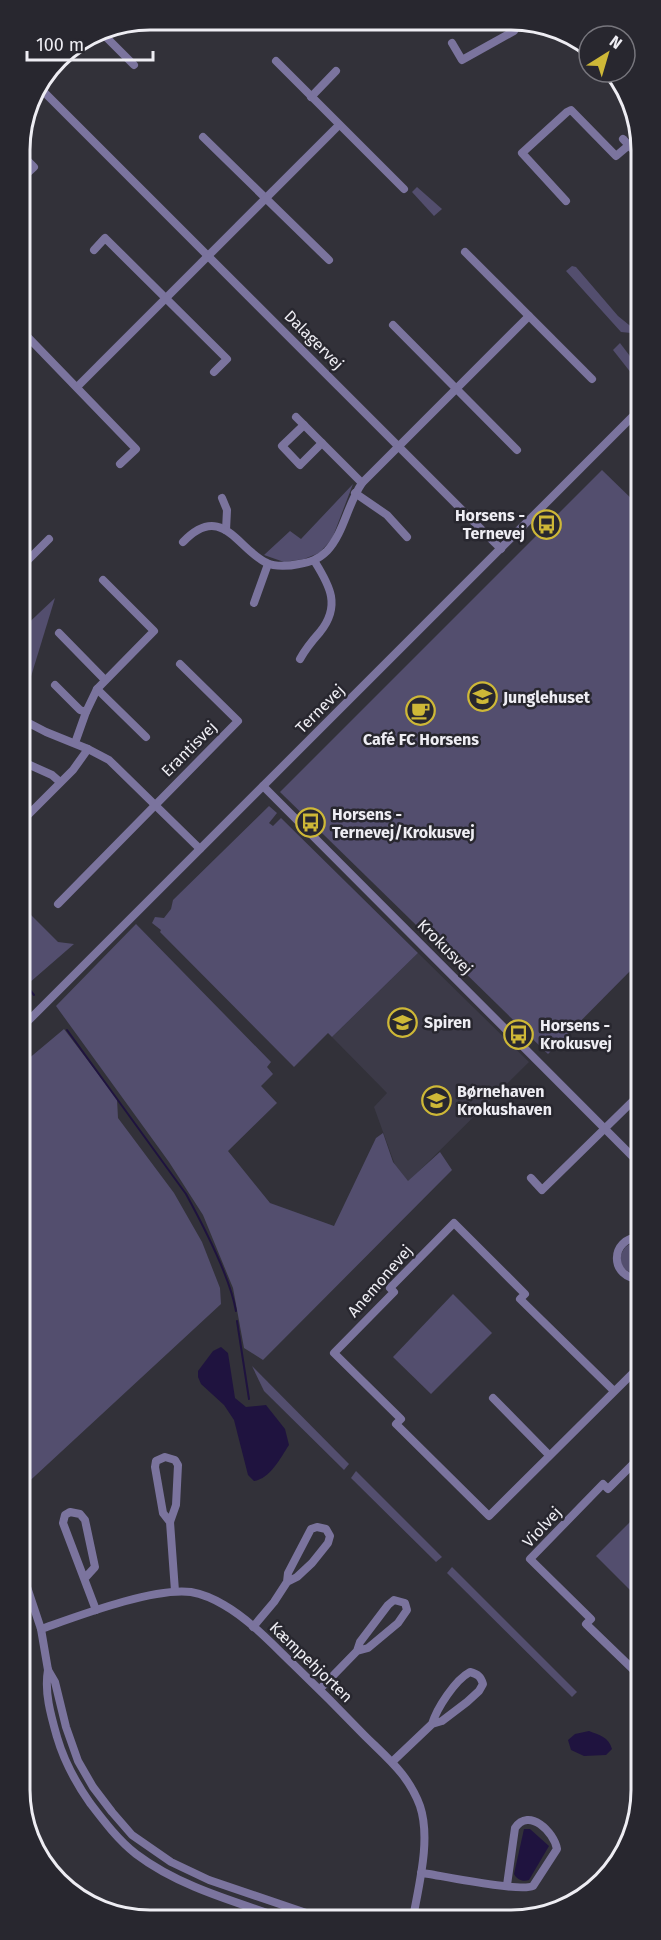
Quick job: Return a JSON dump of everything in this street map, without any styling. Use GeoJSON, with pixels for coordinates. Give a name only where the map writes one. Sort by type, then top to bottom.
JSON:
{"type":"FeatureCollection","features":[{"type":"Feature","properties":{"kind":"street"},"geometry":{"type":"LineString","coordinates":[[452,43],[462,60],[514,30]]}},
{"type":"Feature","properties":{"kind":"street"},"geometry":{"type":"LineString","coordinates":[[107,38],[134,65]]}},
{"type":"Feature","properties":{"kind":"street"},"geometry":{"type":"LineString","coordinates":[[276,62],[404,189]]}},
{"type":"Feature","properties":{"kind":"street"},"geometry":{"type":"LineString","coordinates":[[311,97],[336,71]]}},
{"type":"Feature","properties":{"kind":"street","name":"Dalagervej"},"geometry":{"type":"LineString","coordinates":[[45,93],[501,549]]}},
{"type":"Feature","properties":{"kind":"street"},"geometry":{"type":"LineString","coordinates":[[566,201],[522,153],[567,112],[571,110],[616,156],[626,142],[631,147]]}},
{"type":"Feature","properties":{"kind":"street"},"geometry":{"type":"LineString","coordinates":[[77,387],[339,125]]}},
{"type":"Feature","properties":{"kind":"street"},"geometry":{"type":"LineString","coordinates":[[203,137],[329,260]]}},
{"type":"Feature","properties":{"kind":"street"},"geometry":{"type":"LineString","coordinates":[[94,250],[105,238],[227,359],[214,372]]}},
{"type":"Feature","properties":{"kind":"street"},"geometry":{"type":"LineString","coordinates":[[465,252],[592,379]]}},
{"type":"Feature","properties":{"kind":"street"},"geometry":{"type":"LineString","coordinates":[[183,542],[201,528],[214,527],[226,530],[268,564],[292,566],[315,562],[336,539],[355,493],[362,483],[529,316]]}},
{"type":"Feature","properties":{"kind":"street"},"geometry":{"type":"LineString","coordinates":[[393,325],[518,450]]}},
{"type":"Feature","properties":{"kind":"street"},"geometry":{"type":"LineString","coordinates":[[30,340],[136,449],[120,464]]}},
{"type":"Feature","properties":{"kind":"street"},"geometry":{"type":"LineString","coordinates":[[296,417],[362,483]]}},
{"type":"Feature","properties":{"kind":"street","name":"Ternevej"},"geometry":{"type":"LineString","coordinates":[[30,1019],[631,418]]}},
{"type":"Feature","properties":{"kind":"street"},"geometry":{"type":"LineString","coordinates":[[304,425],[282,446],[300,465],[322,443]]}},
{"type":"Feature","properties":{"kind":"street"},"geometry":{"type":"LineString","coordinates":[[355,493],[387,516],[407,537]]}},
{"type":"Feature","properties":{"kind":"street"},"geometry":{"type":"LineString","coordinates":[[222,498],[227,510],[226,530]]}},
{"type":"Feature","properties":{"kind":"street"},"geometry":{"type":"LineString","coordinates":[[30,558],[49,540]]}},
{"type":"Feature","properties":{"kind":"street"},"geometry":{"type":"LineString","coordinates":[[300,659],[306,647],[321,630],[332,608],[332,595],[328,583],[315,562]]}},
{"type":"Feature","properties":{"kind":"street"},"geometry":{"type":"LineString","coordinates":[[254,603],[268,564]]}},
{"type":"Feature","properties":{"kind":"street"},"geometry":{"type":"LineString","coordinates":[[75,743],[86,712],[98,689],[154,631],[103,580]]}},
{"type":"Feature","properties":{"kind":"street"},"geometry":{"type":"LineString","coordinates":[[59,633],[105,680]]}},
{"type":"Feature","properties":{"kind":"street","name":"Erantisvej"},"geometry":{"type":"LineString","coordinates":[[58,904],[238,721],[180,664]]}},
{"type":"Feature","properties":{"kind":"street"},"geometry":{"type":"LineString","coordinates":[[55,685],[80,710],[86,712]]}},
{"type":"Feature","properties":{"kind":"street"},"geometry":{"type":"LineString","coordinates":[[98,689],[146,737]]}},
{"type":"Feature","properties":{"kind":"street"},"geometry":{"type":"LineString","coordinates":[[30,724],[88,748],[109,760],[200,849]]}},
{"type":"Feature","properties":{"kind":"street"},"geometry":{"type":"LineString","coordinates":[[30,813],[84,757],[88,748]]}},
{"type":"Feature","properties":{"kind":"street"},"geometry":{"type":"LineString","coordinates":[[30,765],[52,775],[60,782]]}},
{"type":"Feature","properties":{"kind":"street","name":"Krokusvej"},"geometry":{"type":"LineString","coordinates":[[263,786],[631,1155]]}},
{"type":"Feature","properties":{"kind":"street"},"geometry":{"type":"LineString","coordinates":[[531,1178],[542,1190],[631,1103]]}},
{"type":"Feature","properties":{"kind":"street","name":"Anemonevej"},"geometry":{"type":"LineString","coordinates":[[614,1391],[520,1299],[525,1294],[454,1224],[390,1288],[394,1292],[334,1353],[401,1419],[396,1424],[489,1516],[631,1375]]}},
{"type":"Feature","properties":{"kind":"street"},"geometry":{"type":"LineString","coordinates":[[631,1238],[622,1243],[617,1255],[620,1269],[631,1278]]}},
{"type":"Feature","properties":{"kind":"street"},"geometry":{"type":"LineString","coordinates":[[493,1398],[549,1455]]}},
{"type":"Feature","properties":{"kind":"street"},"geometry":{"type":"LineString","coordinates":[[170,1522],[163,1513],[155,1467],[156,1461],[165,1457],[176,1460],[178,1465],[176,1505],[170,1522],[175,1591]]}},
{"type":"Feature","properties":{"kind":"street","name":"Violvej"},"geometry":{"type":"LineString","coordinates":[[631,1466],[608,1490],[603,1484],[530,1559],[591,1619],[586,1624],[631,1667]]}},
{"type":"Feature","properties":{"kind":"street"},"geometry":{"type":"LineString","coordinates":[[85,1578],[95,1567],[85,1520],[80,1514],[70,1512],[65,1515],[63,1523],[96,1610]]}},
{"type":"Feature","properties":{"kind":"street"},"geometry":{"type":"LineString","coordinates":[[253,1628],[287,1581],[288,1573],[311,1530],[317,1527],[326,1529],[330,1536],[328,1543],[297,1577],[287,1581]]}},
{"type":"Feature","properties":{"kind":"street","name":"Kæmpehjorten"},"geometry":{"type":"LineString","coordinates":[[41,1629],[96,1610],[175,1591],[206,1596],[225,1605],[320,1689],[392,1762],[410,1786],[420,1804],[424,1831],[421,1873],[414,1910]]}},
{"type":"Feature","properties":{"kind":"street"},"geometry":{"type":"LineString","coordinates":[[30,1596],[41,1629],[48,1670],[46,1682],[53,1721],[60,1747],[81,1790],[113,1831],[134,1852],[194,1887],[259,1910]]}},
{"type":"Feature","properties":{"kind":"street"},"geometry":{"type":"LineString","coordinates":[[320,1689],[357,1651],[360,1642],[388,1605],[394,1600],[405,1603],[407,1610],[398,1623],[368,1648],[357,1651]]}},
{"type":"Feature","properties":{"kind":"street"},"geometry":{"type":"LineString","coordinates":[[48,1670],[55,1682],[66,1727],[78,1761],[93,1787],[132,1835],[171,1862],[210,1880],[298,1910]]}},
{"type":"Feature","properties":{"kind":"street"},"geometry":{"type":"LineString","coordinates":[[392,1762],[432,1724],[442,1721],[478,1691],[483,1684],[476,1674],[471,1672],[463,1676],[435,1713],[432,1724]]}},
{"type":"Feature","properties":{"kind":"street"},"geometry":{"type":"LineString","coordinates":[[421,1873],[528,1888],[533,1886],[557,1849],[552,1836],[528,1818],[519,1822],[515,1828],[507,1885]]}},
{"type":"Feature","properties":{"kind":"shaded area"},"geometry":{"type":"Polygon","coordinates":[[[417,187],[442,209],[434,216],[412,192],[417,187]]]}},
{"type":"Feature","properties":{"kind":"shaded area"},"geometry":{"type":"Polygon","coordinates":[[[572,266],[576,267],[618,316],[631,327],[631,333],[621,332],[566,271],[572,266]]]}},
{"type":"Feature","properties":{"kind":"shaded area"},"geometry":{"type":"Polygon","coordinates":[[[620,343],[631,357],[631,373],[613,350],[620,343]]]}},
{"type":"Feature","properties":{"kind":"shaded area"},"geometry":{"type":"Polygon","coordinates":[[[602,470],[631,498],[631,970],[548,1054],[280,792],[602,470]]]}},
{"type":"Feature","properties":{"kind":"shaded area"},"geometry":{"type":"Polygon","coordinates":[[[353,484],[332,539],[319,553],[304,559],[284,562],[264,555],[290,531],[301,539],[353,484]]]}},
{"type":"Feature","properties":{"kind":"shaded area"},"geometry":{"type":"Polygon","coordinates":[[[55,598],[30,680],[30,622],[55,598]]]}},
{"type":"Feature","properties":{"kind":"shaded area"},"geometry":{"type":"Polygon","coordinates":[[[269,806],[277,813],[269,823],[273,826],[281,818],[418,953],[332,1037],[328,1033],[294,1067],[152,923],[155,917],[164,918],[171,909],[173,900],[269,806]]]}},
{"type":"Feature","properties":{"kind":"shaded area"},"geometry":{"type":"Polygon","coordinates":[[[30,914],[58,942],[74,944],[30,982],[30,914]]]}},
{"type":"Feature","properties":{"kind":"shaded area"},"geometry":{"type":"Polygon","coordinates":[[[136,924],[271,1062],[267,1067],[273,1074],[261,1086],[277,1103],[228,1151],[270,1203],[334,1226],[376,1138],[383,1133],[393,1162],[408,1181],[440,1152],[452,1170],[263,1360],[244,1348],[233,1288],[203,1215],[169,1162],[56,1006],[136,924]]]}},
{"type":"Feature","properties":{"kind":"shaded area"},"geometry":{"type":"Polygon","coordinates":[[[418,953],[529,1062],[408,1182],[395,1165],[374,1107],[387,1093],[332,1037],[418,953]]]}},
{"type":"Feature","properties":{"kind":"shaded area"},"geometry":{"type":"Polygon","coordinates":[[[64,1029],[117,1099],[118,1118],[174,1193],[202,1242],[220,1288],[221,1304],[30,1481],[30,1057],[64,1029]]]}},
{"type":"Feature","properties":{"kind":"shaded area"},"geometry":{"type":"Polygon","coordinates":[[[631,1243],[631,1272],[622,1265],[622,1253],[631,1243]]]}},
{"type":"Feature","properties":{"kind":"shaded area"},"geometry":{"type":"Polygon","coordinates":[[[453,1294],[492,1333],[431,1394],[393,1357],[453,1294]]]}},
{"type":"Feature","properties":{"kind":"shaded area"},"geometry":{"type":"Polygon","coordinates":[[[221,1347],[228,1353],[235,1398],[246,1407],[266,1405],[285,1429],[289,1445],[270,1472],[254,1481],[248,1475],[234,1420],[224,1405],[201,1384],[198,1377],[198,1371],[213,1351],[221,1347]]]}},
{"type":"Feature","properties":{"kind":"shaded area"},"geometry":{"type":"Polygon","coordinates":[[[252,1366],[349,1464],[344,1470],[264,1391],[252,1366]]]}},
{"type":"Feature","properties":{"kind":"shaded area"},"geometry":{"type":"Polygon","coordinates":[[[356,1471],[442,1557],[436,1562],[351,1478],[356,1471]]]}},
{"type":"Feature","properties":{"kind":"shaded area"},"geometry":{"type":"Polygon","coordinates":[[[631,1521],[631,1591],[596,1556],[631,1521]]]}},
{"type":"Feature","properties":{"kind":"shaded area"},"geometry":{"type":"Polygon","coordinates":[[[452,1567],[577,1692],[572,1697],[447,1573],[452,1567]]]}},
{"type":"Feature","properties":{"kind":"shaded area"},"geometry":{"type":"Polygon","coordinates":[[[589,1731],[609,1742],[612,1749],[606,1755],[584,1756],[571,1750],[568,1740],[575,1734],[589,1731]]]}},
{"type":"Feature","properties":{"kind":"shaded area"},"geometry":{"type":"Polygon","coordinates":[[[524,1829],[530,1829],[549,1846],[529,1880],[525,1881],[518,1879],[514,1874],[524,1829]]]}},
{"type":"Feature","properties":{"kind":"waterway"},"geometry":{"type":"LineString","coordinates":[[30,990],[34,995]]}},
{"type":"Feature","properties":{"kind":"waterway"},"geometry":{"type":"LineString","coordinates":[[67,1030],[186,1194],[222,1267],[236,1311]]}},
{"type":"Feature","properties":{"kind":"waterway"},"geometry":{"type":"LineString","coordinates":[[237,1321],[249,1399]]}},
{"type":"Feature","properties":{"kind":"place","name":"Horsens - Ternevej"},"geometry":{"type":"Point","coordinates":[546,524]}},
{"type":"Feature","properties":{"kind":"place","name":"Junglehuset"},"geometry":{"type":"Point","coordinates":[482,697]}},
{"type":"Feature","properties":{"kind":"place","name":"Café FC Horsens"},"geometry":{"type":"Point","coordinates":[421,711]}},
{"type":"Feature","properties":{"kind":"place","name":"Horsens - Ternevej/Krokusvej"},"geometry":{"type":"Point","coordinates":[311,823]}},
{"type":"Feature","properties":{"kind":"place","name":"Spiren"},"geometry":{"type":"Point","coordinates":[403,1022]}},
{"type":"Feature","properties":{"kind":"place","name":"Horsens - Krokusvej"},"geometry":{"type":"Point","coordinates":[519,1034]}},
{"type":"Feature","properties":{"kind":"place","name":"Børnehaven Krokushaven"},"geometry":{"type":"Point","coordinates":[436,1100]}}]}
